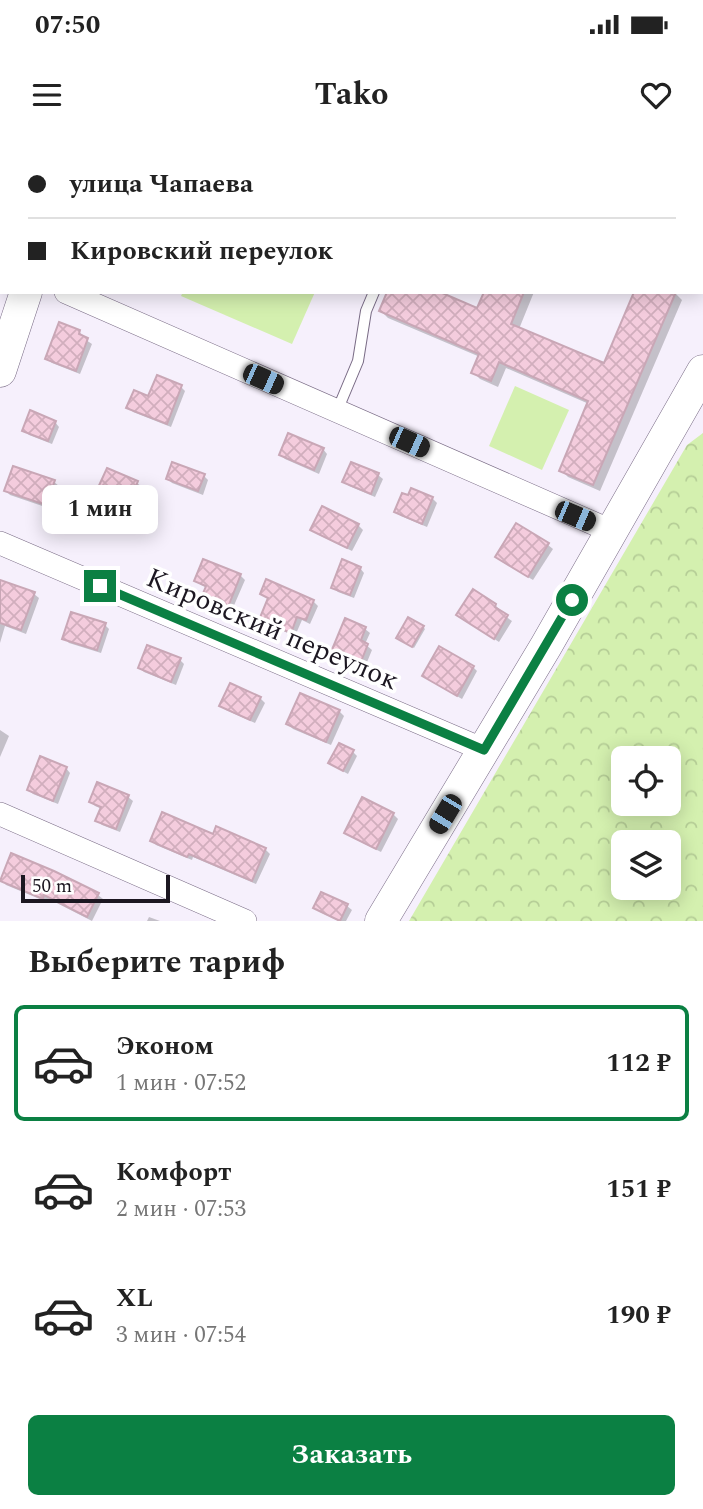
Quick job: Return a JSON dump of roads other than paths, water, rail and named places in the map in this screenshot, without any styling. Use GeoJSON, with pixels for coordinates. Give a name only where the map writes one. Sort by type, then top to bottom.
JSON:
{"type":"FeatureCollection","features":[{"type":"Feature","properties":{"kind":"street"},"geometry":{"type":"LineString","coordinates":[[0,371],[25,294]]}},
{"type":"Feature","properties":{"kind":"street"},"geometry":{"type":"LineString","coordinates":[[71,294],[611,531]]}},
{"type":"Feature","properties":{"kind":"street"},"geometry":{"type":"LineString","coordinates":[[381,921],[540,657],[703,370]]}},
{"type":"Feature","properties":{"kind":"street","name":"Кировский переулок"},"geometry":{"type":"LineString","coordinates":[[0,543],[484,750]]}},
{"type":"Feature","properties":{"kind":"street"},"geometry":{"type":"LineString","coordinates":[[0,814],[245,921]]}},
{"type":"Feature","properties":{"kind":"lane"},"geometry":{"type":"LineString","coordinates":[[337,411],[358,361],[366,311],[373,294]]}}]}
